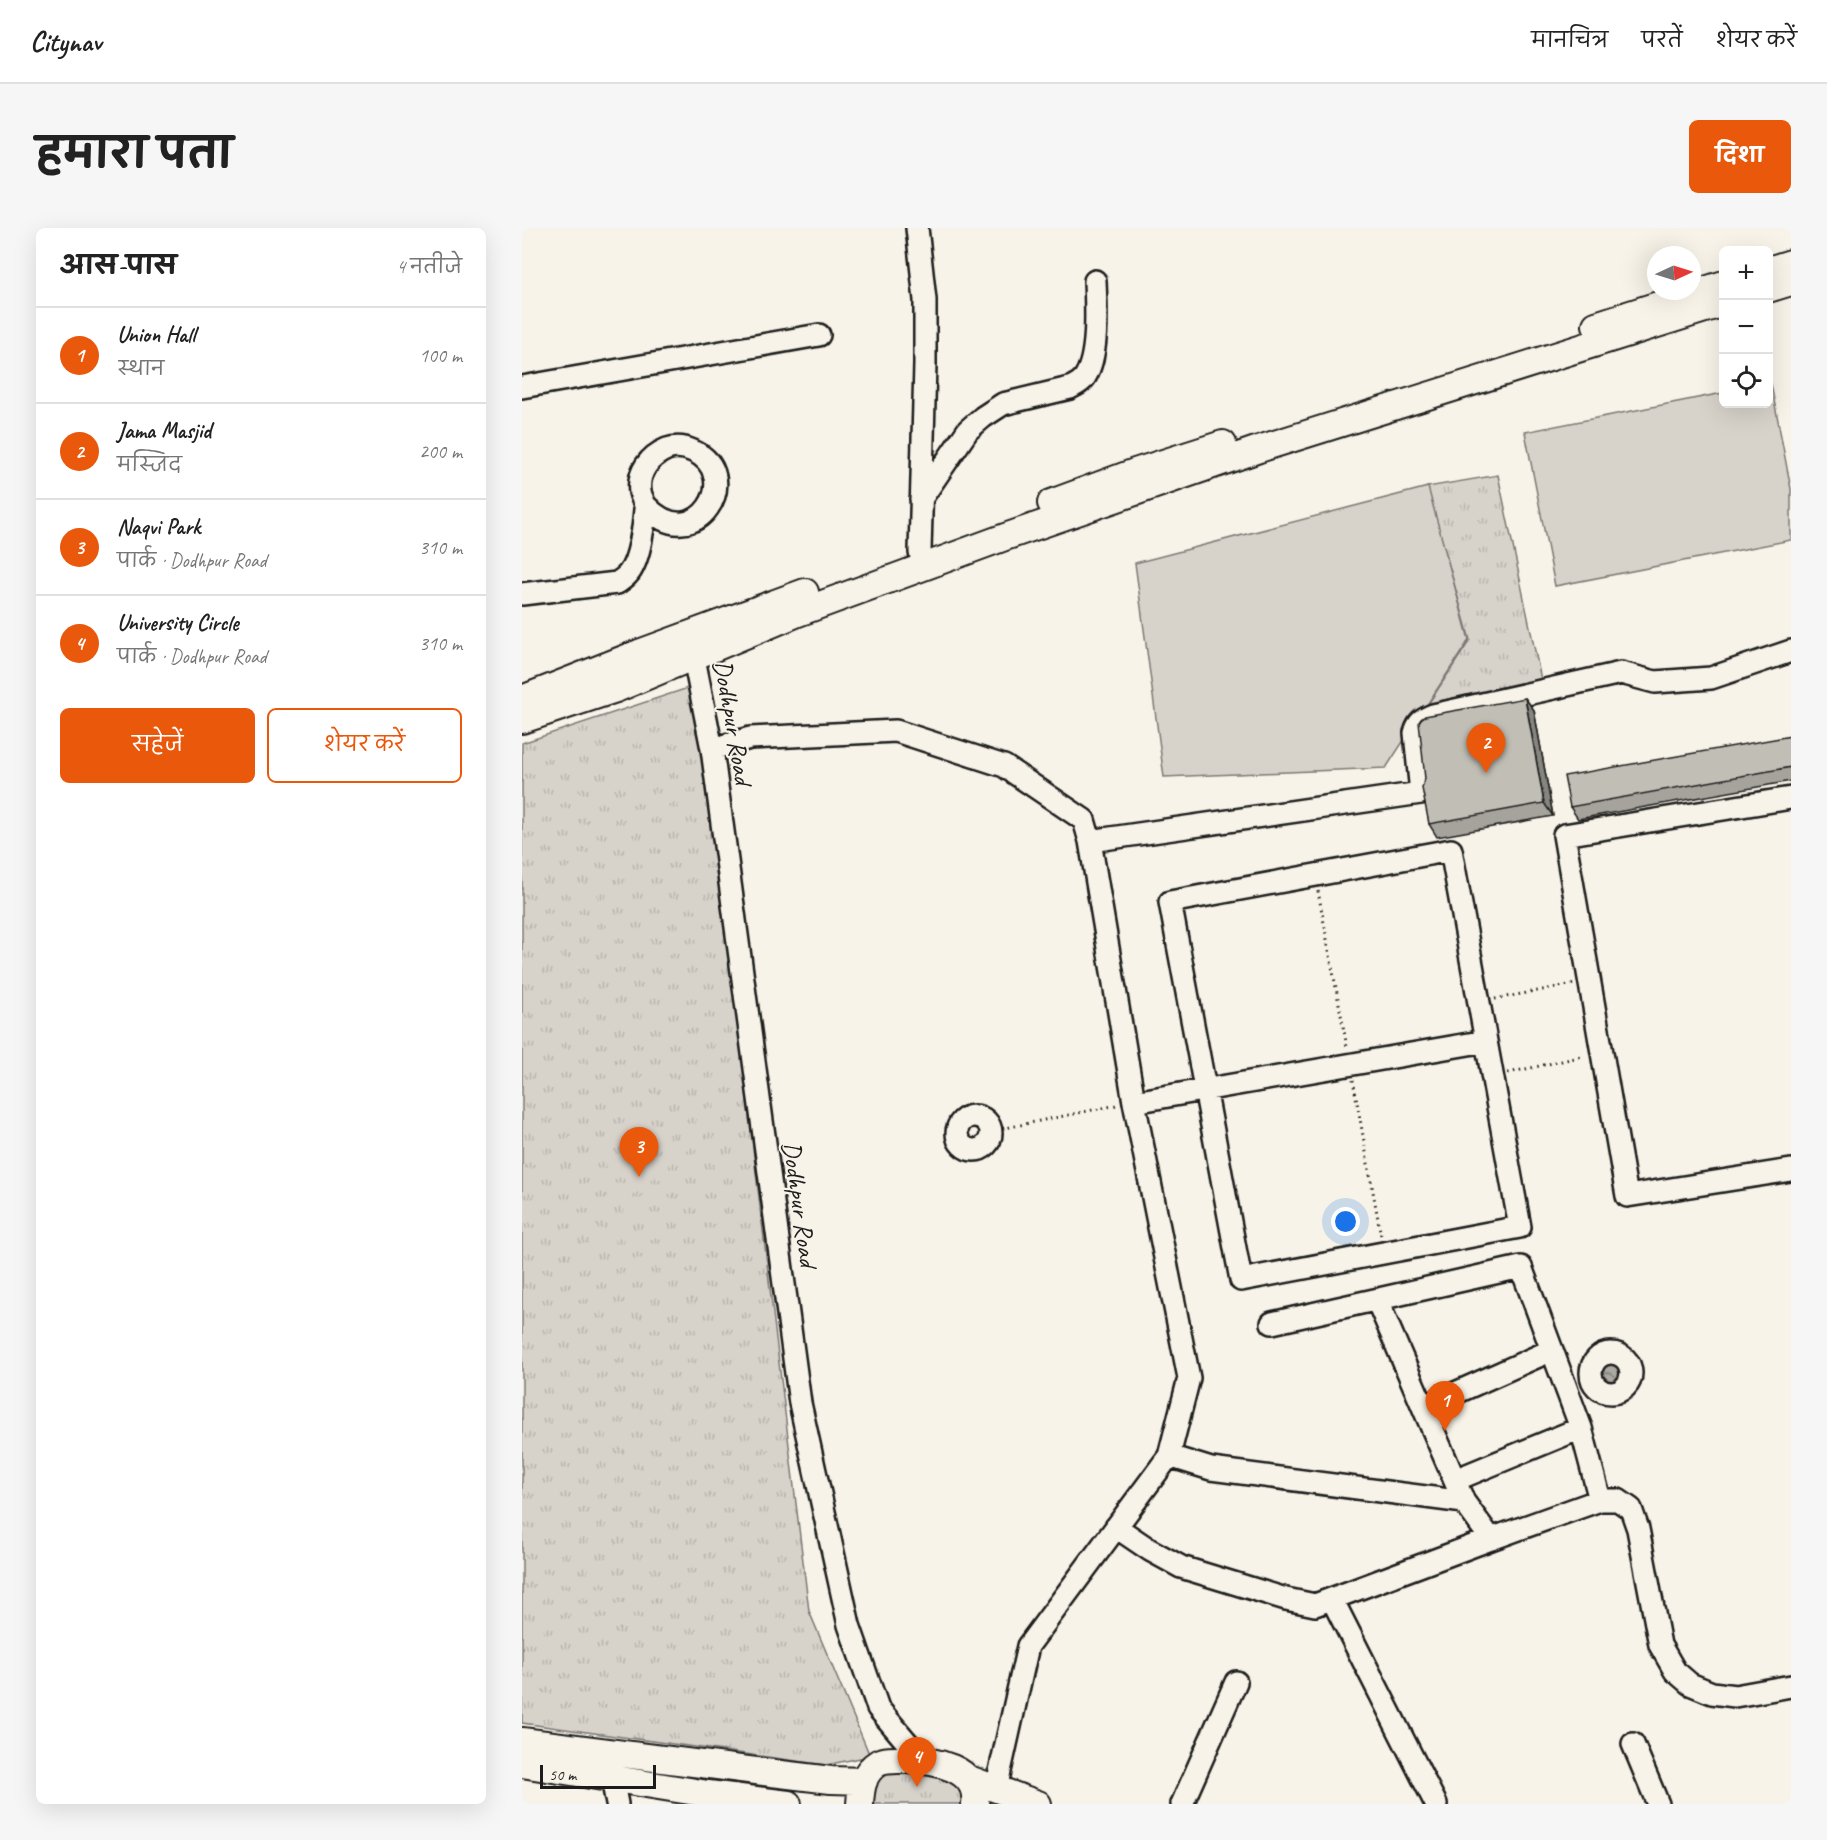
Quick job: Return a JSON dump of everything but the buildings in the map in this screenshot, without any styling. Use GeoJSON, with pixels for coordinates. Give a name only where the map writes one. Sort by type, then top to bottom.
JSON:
{"type":"FeatureCollection","features":[{"type":"Feature","properties":{"kind":"main road"},"geometry":{"type":"LineString","coordinates":[[1773,268],[1791,263]]}},
{"type":"Feature","properties":{"kind":"main road"},"geometry":{"type":"LineString","coordinates":[[1773,287],[1791,282]]}},
{"type":"Feature","properties":{"kind":"main road"},"geometry":{"type":"LineString","coordinates":[[522,699],[798,613],[1135,472],[1719,286]]}},
{"type":"Feature","properties":{"kind":"main road"},"geometry":{"type":"LineString","coordinates":[[921,560],[1005,537],[1259,449],[1719,305]]}},
{"type":"Feature","properties":{"kind":"main road"},"geometry":{"type":"LineString","coordinates":[[522,720],[616,689],[692,645]]}},
{"type":"Feature","properties":{"kind":"main road"},"geometry":{"type":"LineString","coordinates":[[522,1741],[831,1780],[862,1792],[866,1774],[879,1762],[922,1760],[939,1763],[957,1770],[969,1779],[1038,1804]]}},
{"type":"Feature","properties":{"kind":"main road"},"geometry":{"type":"LineString","coordinates":[[522,1764],[612,1778],[709,1799],[788,1804]]}},
{"type":"Feature","properties":{"kind":"main road"},"geometry":{"type":"LineString","coordinates":[[969,1779],[974,1789],[975,1804]]}},
{"type":"Feature","properties":{"kind":"street"},"geometry":{"type":"LineString","coordinates":[[917,228],[925,311],[921,560]]}},
{"type":"Feature","properties":{"kind":"street"},"geometry":{"type":"LineString","coordinates":[[921,499],[968,430],[983,417],[1003,404],[1070,388],[1086,376],[1094,342],[1095,282]]}},
{"type":"Feature","properties":{"kind":"street"},"geometry":{"type":"LineString","coordinates":[[522,387],[819,335]]}},
{"type":"Feature","properties":{"kind":"street"},"geometry":{"type":"LineString","coordinates":[[522,594],[617,583],[629,573],[638,554],[646,506]]}},
{"type":"Feature","properties":{"kind":"street","name":"Dodhpur Road"},"geometry":{"type":"LineString","coordinates":[[692,645],[712,748],[800,1403],[849,1625],[878,1708],[922,1760]]}},
{"type":"Feature","properties":{"kind":"street"},"geometry":{"type":"LineString","coordinates":[[1090,841],[1421,793],[1415,733],[1417,725],[1424,718],[1621,673],[1655,682],[1711,678],[1791,651]]}},
{"type":"Feature","properties":{"kind":"street"},"geometry":{"type":"LineString","coordinates":[[712,748],[750,738],[896,731],[1004,766],[1084,820],[1090,841],[1134,1102],[1189,1378],[1169,1455],[1028,1646],[996,1790]]}},
{"type":"Feature","properties":{"kind":"street"},"geometry":{"type":"LineString","coordinates":[[1791,798],[1563,836],[1627,1196],[1791,1170]]}},
{"type":"Feature","properties":{"kind":"street"},"geometry":{"type":"LineString","coordinates":[[1451,850],[1486,1041],[1520,1227],[1241,1280],[1170,902],[1451,850]]}},
{"type":"Feature","properties":{"kind":"street"},"geometry":{"type":"LineString","coordinates":[[1134,1102],[1486,1041]]}},
{"type":"Feature","properties":{"kind":"street"},"geometry":{"type":"LineString","coordinates":[[1272,1323],[1521,1267],[1581,1428],[1600,1500]]}},
{"type":"Feature","properties":{"kind":"street"},"geometry":{"type":"LineString","coordinates":[[1377,1299],[1464,1502],[1491,1539]]}},
{"type":"Feature","properties":{"kind":"street"},"geometry":{"type":"LineString","coordinates":[[1424,1407],[1552,1350]]}},
{"type":"Feature","properties":{"kind":"street"},"geometry":{"type":"LineString","coordinates":[[1566,1388],[1591,1380]]}},
{"type":"Feature","properties":{"kind":"street"},"geometry":{"type":"LineString","coordinates":[[1455,1480],[1581,1428]]}},
{"type":"Feature","properties":{"kind":"street"},"geometry":{"type":"LineString","coordinates":[[1169,1455],[1211,1469],[1464,1502]]}},
{"type":"Feature","properties":{"kind":"street"},"geometry":{"type":"LineString","coordinates":[[1116,1527],[1181,1567],[1286,1599],[1315,1605],[1600,1500],[1618,1500],[1631,1509],[1638,1529],[1660,1645],[1675,1671],[1690,1684],[1712,1693],[1735,1696],[1791,1686]]}},
{"type":"Feature","properties":{"kind":"street"},"geometry":{"type":"LineString","coordinates":[[1332,1599],[1436,1804]]}},
{"type":"Feature","properties":{"kind":"street"},"geometry":{"type":"LineString","coordinates":[[1182,1804],[1236,1682]]}},
{"type":"Feature","properties":{"kind":"street"},"geometry":{"type":"LineString","coordinates":[[1633,1744],[1658,1804]]}},
{"type":"Feature","properties":{"kind":"street"},"geometry":{"type":"LineString","coordinates":[[612,1778],[617,1804]]}},
{"type":"Feature","properties":{"kind":"path"},"geometry":{"type":"LineString","coordinates":[[1479,1002],[1589,981]]}},
{"type":"Feature","properties":{"kind":"path"},"geometry":{"type":"LineString","coordinates":[[1492,1076],[1602,1052]]}},
{"type":"Feature","properties":{"kind":"path"},"geometry":{"type":"LineString","coordinates":[[991,1131],[1134,1102]]}},
{"type":"Feature","properties":{"kind":"green space"},"geometry":{"type":"Polygon","coordinates":[[[1719,394],[1719,408],[1773,408],[1773,394],[1791,489],[1791,540],[1555,586],[1525,432],[1719,394]]]}},
{"type":"Feature","properties":{"kind":"green space"},"geometry":{"type":"Polygon","coordinates":[[[1498,475],[1543,689],[1421,715],[1470,640],[1427,487],[1498,475]]]}},
{"type":"Feature","properties":{"kind":"green space"},"geometry":{"type":"Polygon","coordinates":[[[1428,487],[1469,640],[1386,768],[1164,777],[1135,563],[1428,487]]]}},
{"type":"Feature","properties":{"kind":"green space"},"geometry":{"type":"Polygon","coordinates":[[[697,685],[809,1611],[870,1756],[826,1765],[522,1723],[522,743],[697,685]]]}},
{"type":"Feature","properties":{"kind":"green space"},"geometry":{"type":"Polygon","coordinates":[[[889,1772],[946,1773],[962,1790],[962,1804],[872,1804],[875,1785],[889,1772]]]}},
{"type":"Feature","properties":{"kind":"water"},"geometry":{"type":"Polygon","coordinates":[[[1609,1354],[1621,1359],[1626,1371],[1621,1383],[1609,1388],[1597,1383],[1592,1371],[1597,1359],[1609,1354]]]}},
{"type":"Feature","properties":{"kind":"place","name":"Jama Masjid"},"geometry":{"type":"Point","coordinates":[1486,773]}},
{"type":"Feature","properties":{"kind":"place","name":"Naqvi Park"},"geometry":{"type":"Point","coordinates":[639,1177]}},
{"type":"Feature","properties":{"kind":"place","name":"Union Hall"},"geometry":{"type":"Point","coordinates":[1445,1431]}},
{"type":"Feature","properties":{"kind":"place","name":"University Circle"},"geometry":{"type":"Point","coordinates":[917,1787]}}]}
